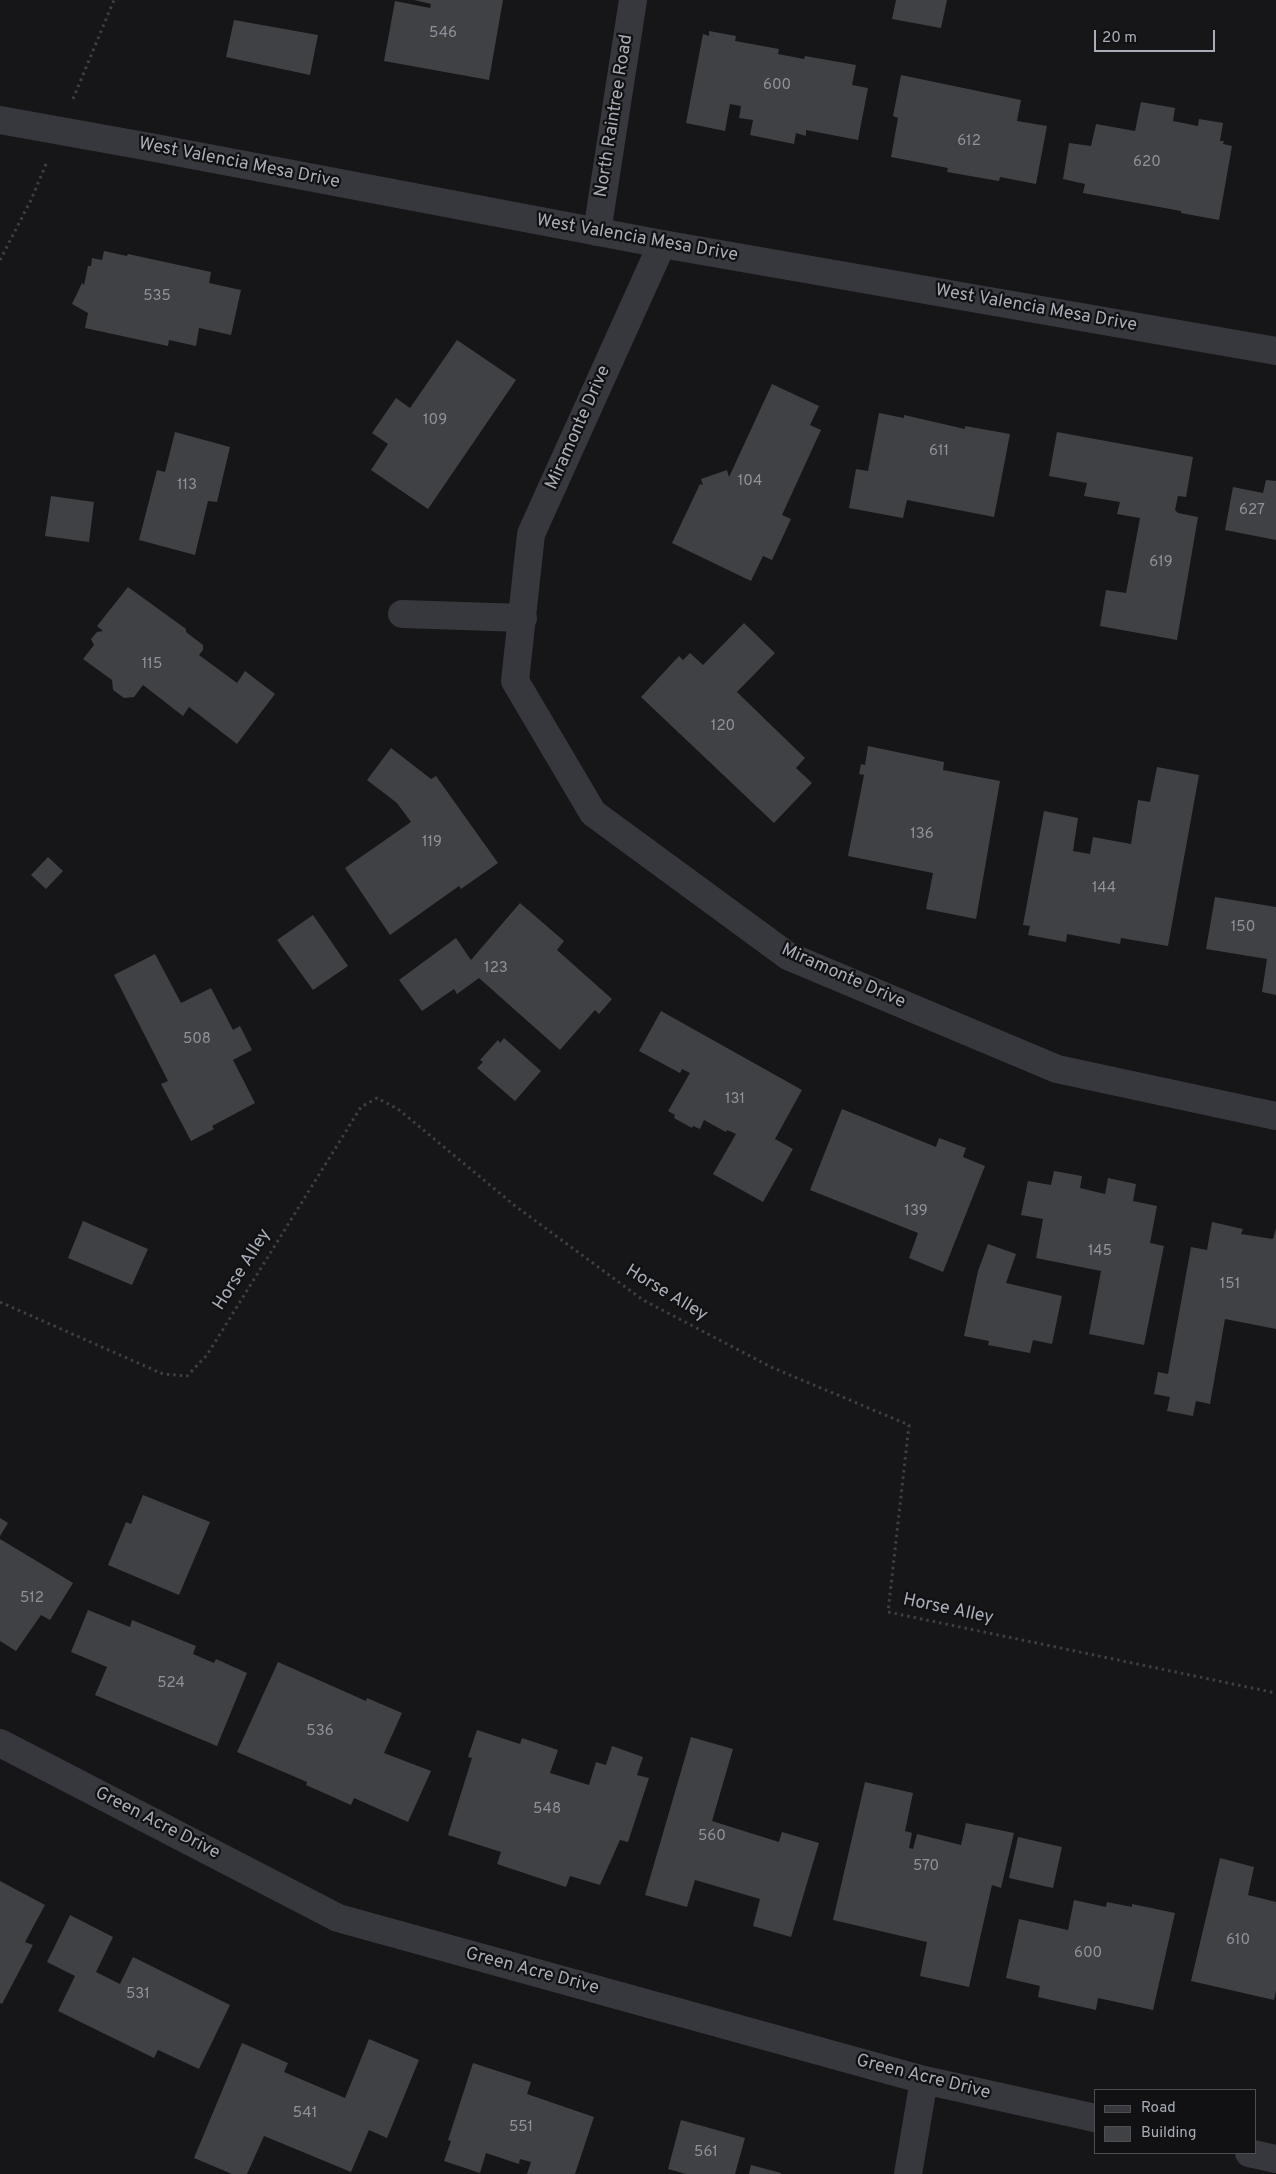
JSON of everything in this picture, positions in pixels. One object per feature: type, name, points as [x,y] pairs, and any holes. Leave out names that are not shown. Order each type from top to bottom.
[{"type":"street","name":"North Raintree Road","points":[[597,232],[633,0]]},
{"type":"street","name":"West Valencia Mesa Drive","points":[[0,120],[662,244],[1276,351]]},
{"type":"street","name":"Miramonte Drive","points":[[662,244],[531,534],[515,681],[593,813],[788,956],[1058,1069],[1276,1116]]},
{"type":"street","points":[[402,614],[523,618]]},
{"type":"street","name":"Green Acre Drive","points":[[0,1743],[338,1918],[924,2080],[1094,2118]]},
{"type":"street","points":[[908,2174],[924,2080]]},
{"type":"street","points":[[1253,2154],[1276,2159]]},
{"type":"path","name":"Horse Alley","points":[[0,1302],[162,1374],[186,1376],[207,1355],[361,1107],[377,1098],[398,1109],[514,1205],[642,1300],[771,1367],[909,1425],[888,1612],[1276,1693]]},
{"type":"building","points":[[414,0],[503,0],[489,80],[384,61],[395,1],[430,8],[431,4]]},
{"type":"building","points":[[896,0],[947,0],[941,28],[892,19]]},
{"type":"building","points":[[234,20],[318,35],[310,75],[226,57]]},
{"type":"building","points":[[709,31],[736,36],[735,41],[779,49],[778,54],[804,59],[805,56],[856,65],[852,85],[868,88],[858,140],[806,130],[806,136],[796,133],[794,144],[750,135],[753,120],[739,118],[741,106],[730,104],[725,131],[686,123],[703,34],[709,36]]},
{"type":"building","points":[[901,75],[1021,100],[1017,121],[1047,126],[1036,184],[1000,177],[999,181],[947,172],[948,168],[891,157],[898,118],[893,116]]},
{"type":"building","points":[[1141,102],[1175,108],[1173,121],[1198,126],[1199,119],[1223,123],[1220,141],[1224,141],[1223,144],[1232,146],[1219,220],[1083,193],[1085,184],[1063,179],[1069,143],[1091,146],[1096,124],[1135,131]]},
{"type":"building","points":[[104,251],[127,256],[128,254],[211,272],[209,283],[241,290],[231,335],[199,328],[196,346],[169,340],[168,346],[85,328],[88,313],[72,304],[82,283],[84,285],[88,266],[91,266],[92,258],[102,260]]},
{"type":"building","points":[[457,340],[516,380],[428,509],[371,470],[388,444],[372,433],[396,398],[410,408]]},
{"type":"building","points":[[772,384],[819,406],[810,425],[821,430],[782,515],[791,519],[772,560],[763,556],[751,581],[672,543],[700,484],[703,485],[701,479],[727,470],[729,477]]},
{"type":"building","points":[[879,413],[904,418],[904,415],[965,429],[965,426],[1010,434],[994,517],[907,500],[903,518],[849,508],[856,469],[868,471]]},
{"type":"building","points":[[175,432],[230,447],[217,502],[208,501],[195,555],[139,540],[157,470],[165,472]]},
{"type":"building","points":[[1057,432],[1193,457],[1186,497],[1178,496],[1175,510],[1178,513],[1198,517],[1177,640],[1100,626],[1106,590],[1126,593],[1140,518],[1117,514],[1120,502],[1084,496],[1087,483],[1049,476]]},
{"type":"building","points":[[1266,480],[1276,481],[1276,540],[1225,530],[1233,487],[1263,493]]},
{"type":"building","points":[[51,496],[94,502],[89,542],[45,536]]},
{"type":"building","points":[[128,587],[186,629],[186,632],[203,645],[203,650],[199,655],[237,683],[245,671],[275,694],[237,744],[189,707],[183,716],[143,685],[134,697],[124,698],[113,690],[112,680],[83,659],[94,645],[91,639],[97,632],[103,631],[97,626]]},
{"type":"building","points":[[744,623],[775,653],[737,692],[805,758],[796,768],[812,783],[774,823],[641,697],[679,656],[683,660],[690,653],[703,665]]},
{"type":"building","points":[[868,746],[944,762],[943,770],[1000,781],[976,919],[926,909],[933,873],[848,856],[864,775],[859,774],[861,764],[865,765]]},
{"type":"building","points":[[391,748],[431,779],[436,776],[498,863],[461,889],[459,886],[390,935],[345,868],[411,822],[397,803],[367,780]]},
{"type":"building","points":[[1157,767],[1199,775],[1168,946],[1121,938],[1120,944],[1067,934],[1066,942],[1028,935],[1030,926],[1023,925],[1044,811],[1078,818],[1073,851],[1090,854],[1093,837],[1131,844],[1138,800],[1150,802]]},
{"type":"building","points":[[48,857],[63,871],[46,889],[31,875]]},
{"type":"building","points":[[1215,897],[1276,907],[1276,995],[1262,992],[1267,959],[1206,949]]},
{"type":"building","points":[[520,903],[564,941],[557,950],[612,999],[599,1014],[595,1010],[560,1050],[479,978],[457,994],[454,989],[422,1011],[399,980],[456,938],[471,960]]},
{"type":"building","points":[[313,915],[348,966],[313,990],[277,940]]},
{"type":"building","points":[[155,954],[181,1003],[211,988],[233,1030],[240,1026],[252,1050],[233,1060],[255,1103],[212,1126],[214,1129],[191,1141],[161,1084],[168,1081],[114,975]]},
{"type":"building","points":[[661,1011],[802,1090],[775,1139],[793,1149],[763,1202],[713,1174],[736,1134],[727,1130],[726,1132],[704,1120],[700,1129],[693,1126],[692,1128],[674,1118],[675,1115],[668,1111],[690,1073],[682,1069],[680,1073],[639,1051]]},
{"type":"building","points":[[504,1038],[541,1071],[515,1101],[477,1068],[483,1062],[480,1060],[498,1040],[500,1043]]},
{"type":"building","points":[[842,1109],[936,1147],[939,1138],[966,1148],[963,1157],[985,1166],[943,1272],[909,1258],[918,1233],[810,1190]]},
{"type":"building","points":[[1054,1171],[1082,1176],[1080,1188],[1105,1194],[1108,1178],[1136,1184],[1133,1201],[1157,1206],[1150,1243],[1164,1246],[1144,1345],[1089,1334],[1101,1271],[1036,1258],[1043,1219],[1021,1215],[1028,1181],[1051,1185]]},
{"type":"building","points":[[83,1221],[148,1249],[132,1285],[68,1258]]},
{"type":"building","points":[[1212,1222],[1243,1229],[1241,1234],[1273,1239],[1276,1228],[1276,1329],[1225,1319],[1210,1404],[1196,1401],[1193,1416],[1167,1411],[1170,1397],[1154,1394],[1158,1372],[1168,1374],[1191,1247],[1207,1250]]},
{"type":"building","points":[[988,1244],[1016,1254],[1006,1283],[1062,1296],[1052,1344],[1033,1340],[1030,1353],[988,1345],[989,1341],[964,1336],[978,1271]]},
{"type":"building","points":[[143,1495],[210,1522],[179,1595],[108,1565],[126,1522],[131,1524]]},
{"type":"building","points":[[0,1518],[8,1523],[0,1536]]},
{"type":"building","points":[[0,1539],[73,1583],[50,1620],[41,1615],[16,1651],[0,1641]]},
{"type":"building","points":[[88,1610],[130,1627],[132,1620],[196,1646],[193,1654],[214,1663],[216,1659],[247,1673],[217,1746],[95,1695],[107,1667],[71,1652]]},
{"type":"building","points":[[278,1662],[366,1701],[367,1698],[402,1713],[384,1753],[431,1771],[408,1822],[354,1798],[351,1805],[306,1785],[307,1782],[237,1752]]},
{"type":"building","points":[[477,1730],[520,1744],[522,1738],[558,1750],[550,1773],[589,1785],[596,1762],[606,1765],[612,1746],[643,1757],[637,1775],[649,1778],[628,1842],[620,1840],[600,1885],[570,1876],[566,1887],[497,1864],[501,1852],[448,1835],[472,1758],[468,1757]]},
{"type":"building","points":[[691,1737],[733,1749],[712,1821],[779,1842],[782,1832],[819,1843],[791,1937],[753,1926],[760,1899],[695,1880],[687,1907],[645,1895]]},
{"type":"building","points":[[865,1782],[913,1793],[905,1831],[912,1833],[909,1848],[913,1849],[917,1834],[961,1845],[966,1823],[1014,1833],[1001,1888],[992,1885],[969,1987],[920,1976],[927,1942],[833,1920]]},
{"type":"building","points":[[1018,1837],[1062,1847],[1053,1888],[1009,1878]]},
{"type":"building","points":[[1220,1858],[1254,1867],[1248,1895],[1276,1902],[1276,1991],[1274,2000],[1191,1981]]},
{"type":"building","points":[[0,1881],[45,1905],[25,1942],[33,1945],[2,2004],[0,2003]]},
{"type":"building","points":[[1074,1900],[1106,1907],[1107,1902],[1132,1907],[1132,1904],[1175,1913],[1153,2010],[1098,1998],[1096,2010],[1038,1997],[1040,1986],[1006,1978],[1019,1919],[1068,1930]]},
{"type":"building","points":[[70,1915],[113,1937],[96,1972],[120,1984],[133,1957],[230,2005],[199,2069],[158,2050],[154,2058],[58,2011],[75,1976],[47,1962]]},
{"type":"building","points":[[369,2039],[419,2060],[387,2138],[369,2130],[351,2172],[264,2136],[247,2174],[232,2174],[194,2158],[242,2043],[288,2063],[284,2072],[345,2098]]},
{"type":"building","points":[[473,2063],[531,2082],[527,2094],[594,2117],[575,2174],[527,2174],[531,2162],[520,2159],[519,2164],[486,2153],[480,2173],[444,2161],[451,2141],[448,2140]]},
{"type":"building","points":[[681,2120],[745,2138],[735,2174],[686,2174],[668,2169]]},
{"type":"building","points":[[751,2165],[781,2173],[781,2174],[749,2174]]}]
